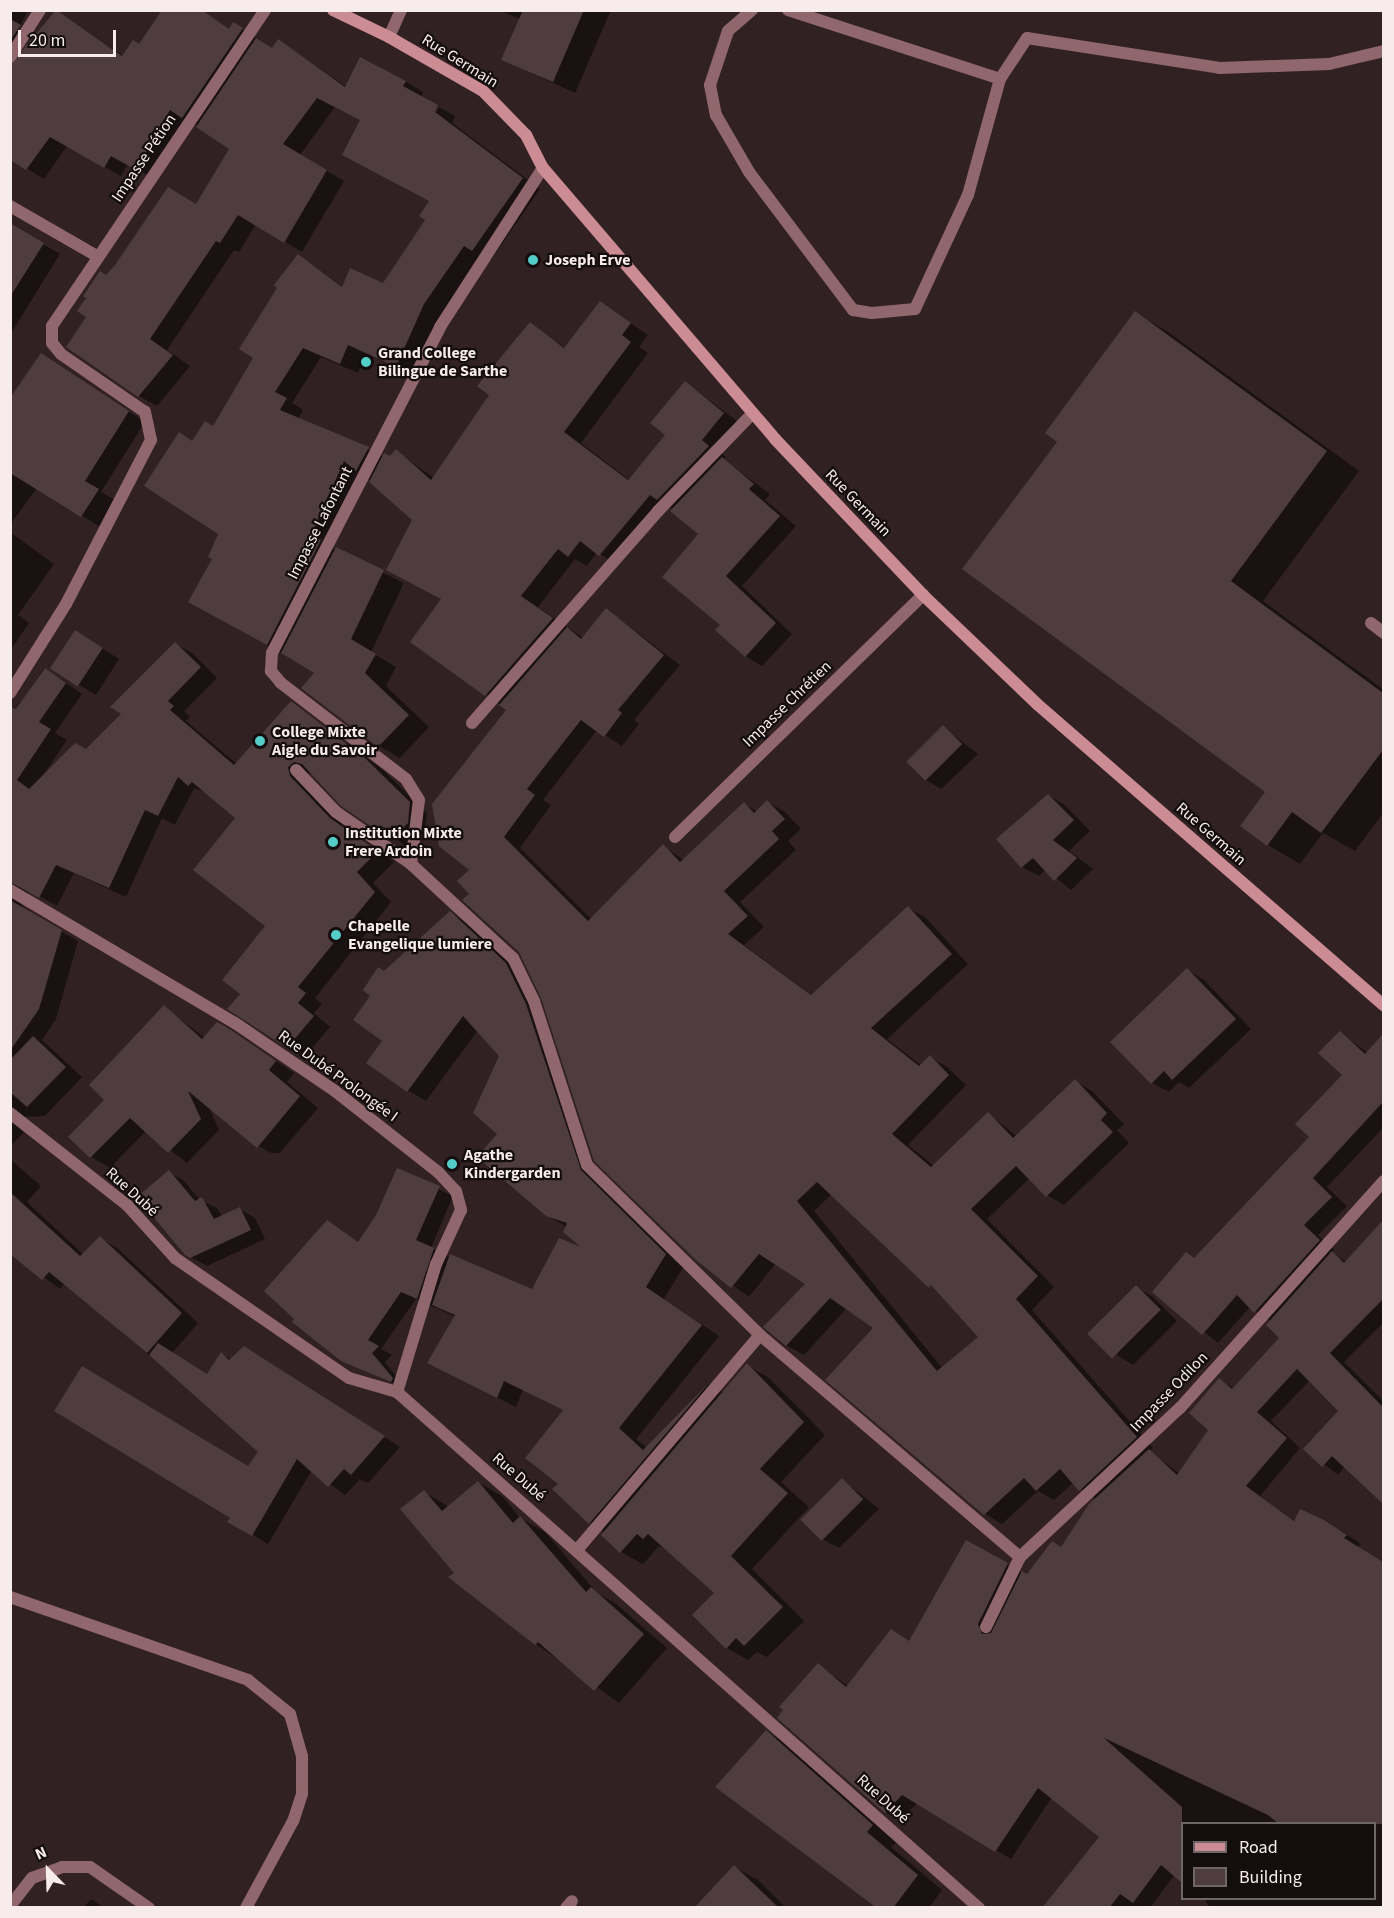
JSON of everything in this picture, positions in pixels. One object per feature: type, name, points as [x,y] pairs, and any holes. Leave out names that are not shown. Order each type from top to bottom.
[{"type":"street","points":[[10,57],[40,10]]},
{"type":"street","name":"Impasse Pétion","points":[[10,693],[66,604],[151,440],[145,412],[61,354],[52,343],[52,326],[97,256],[265,10]]},
{"type":"street","name":"Rue Germain","points":[[333,10],[389,37],[483,91],[526,135],[543,168],[753,413],[922,595],[1037,704],[1383,1005]]},
{"type":"street","points":[[389,37],[401,10]]},
{"type":"street","points":[[752,10],[728,31],[710,85],[716,115],[749,172],[853,310],[872,313],[915,309],[968,195],[1000,79],[1021,41],[1038,37],[1220,68],[1329,64],[1383,51]]},
{"type":"street","points":[[788,10],[1000,79]]},
{"type":"street","name":"Impasse Lafontant","points":[[411,864],[419,800],[406,779],[281,683],[272,671],[272,653],[440,327],[543,168]]},
{"type":"street","points":[[10,206],[97,256]]},
{"type":"street","points":[[472,723],[658,511],[753,413]]},
{"type":"street","name":"Impasse Chrétien","points":[[675,837],[922,595]]},
{"type":"street","points":[[1371,623],[1383,633]]},
{"type":"street","points":[[296,770],[336,812],[411,864],[513,958],[534,1001],[588,1166],[760,1335],[1020,1557]]},
{"type":"street","name":"Rue Dubé Prolongée I","points":[[10,890],[235,1023],[336,1091],[438,1172],[456,1191],[461,1210],[436,1264],[397,1392]]},
{"type":"street","name":"Rue Dubé","points":[[10,1113],[127,1205],[175,1257],[349,1378],[397,1392],[979,1908]]},
{"type":"street","name":"Impasse Odilon","points":[[986,1627],[1020,1557],[1180,1408],[1383,1181]]},
{"type":"street","points":[[577,1550],[760,1335]]},
{"type":"street","points":[[10,1597],[248,1680],[290,1714],[302,1756],[302,1794],[293,1821],[246,1908]]},
{"type":"street","points":[[10,1906],[32,1878],[62,1867],[90,1867],[149,1908]]},
{"type":"building","points":[[56,10],[122,56],[133,40],[139,44],[162,10],[202,10],[229,29],[233,22],[243,28],[182,118],[170,110],[136,170],[111,156],[104,168],[50,137],[26,170],[10,160],[10,65]]},
{"type":"building","points":[[523,10],[584,10],[553,82],[501,60]]},
{"type":"building","points":[[10,19],[21,25],[10,41]]},
{"type":"building","points":[[256,38],[272,48],[278,39],[345,87],[360,57],[406,81],[403,86],[438,105],[435,112],[523,178],[472,251],[464,246],[424,304],[396,367],[348,345],[340,364],[303,348],[275,392],[287,398],[280,410],[369,447],[356,471],[344,461],[311,536],[321,540],[267,645],[188,602],[212,559],[208,557],[218,534],[144,486],[179,432],[192,441],[205,421],[213,426],[253,358],[239,349],[277,288],[274,285],[298,254],[342,287],[350,268],[383,283],[425,220],[419,216],[429,201],[342,155],[360,120],[317,98],[283,144],[327,170],[284,243],[238,215],[220,243],[216,241],[150,339],[173,355],[138,397],[66,347],[86,317],[77,311],[86,298],[83,296],[100,271],[106,275],[115,265],[168,187],[196,204],[229,149],[196,127]]},
{"type":"building","points":[[10,223],[44,243],[10,297]]},
{"type":"building","points":[[600,301],[631,323],[622,335],[631,342],[564,432],[628,480],[665,435],[650,423],[685,381],[724,413],[702,440],[709,446],[657,500],[650,495],[599,556],[580,541],[568,557],[558,549],[521,596],[553,618],[485,696],[410,642],[441,599],[386,570],[412,520],[369,482],[384,453],[390,456],[396,449],[431,480],[489,395],[477,386],[530,322],[564,348]]},
{"type":"building","points":[[1135,311],[1327,451],[1231,581],[1383,693],[1383,750],[1321,833],[1292,812],[1267,846],[1240,826],[1265,792],[962,569],[1057,442],[1045,433]]},
{"type":"building","points":[[41,353],[129,411],[85,481],[99,489],[81,517],[10,473],[10,398]]},
{"type":"building","points":[[722,457],[754,484],[749,489],[780,516],[726,576],[776,623],[745,657],[715,630],[720,625],[662,577],[698,534],[670,511]]},
{"type":"building","points":[[336,547],[384,570],[351,639],[376,654],[365,673],[409,715],[378,747],[301,688],[314,673],[281,653]]},
{"type":"building","points":[[606,608],[664,655],[618,710],[622,713],[604,737],[581,720],[527,789],[535,795],[504,837],[588,921],[663,844],[680,862],[744,802],[754,813],[767,800],[785,819],[772,831],[779,839],[724,891],[748,916],[728,934],[811,995],[908,906],[952,954],[871,1028],[919,1066],[930,1055],[949,1075],[892,1134],[931,1167],[988,1112],[1013,1138],[1075,1079],[1107,1113],[1101,1120],[1113,1132],[1046,1197],[1016,1166],[971,1209],[1038,1276],[1016,1299],[1137,1437],[1079,1491],[1060,1469],[1036,1491],[1024,1478],[984,1515],[825,1380],[873,1328],[830,1298],[786,1346],[763,1327],[805,1284],[759,1254],[731,1288],[696,1260],[594,1161],[541,998],[519,952],[462,900],[469,894],[457,881],[469,870],[439,846],[432,804],[506,710],[499,705],[567,627],[581,639]],"holes":[[[817,1182],[929,1288],[931,1285],[978,1337],[937,1371],[797,1201]]]},
{"type":"building","points":[[75,630],[103,648],[78,687],[50,669]]},
{"type":"building","points":[[175,642],[201,667],[168,701],[174,706],[170,710],[234,765],[291,701],[366,759],[410,802],[408,823],[391,840],[341,806],[302,764],[294,762],[288,767],[290,776],[330,818],[378,851],[357,872],[375,892],[298,987],[306,993],[298,1003],[314,1016],[287,1048],[227,1009],[240,994],[222,980],[265,926],[193,870],[235,818],[192,782],[188,786],[178,777],[158,816],[145,810],[109,888],[56,865],[39,898],[10,882],[10,706],[16,709],[45,668],[66,683],[39,722],[51,729],[17,780],[29,789],[75,743],[86,749],[121,714],[110,707]]},
{"type":"building","points":[[943,725],[962,744],[925,781],[906,762]]},
{"type":"building","points":[[1048,794],[1074,820],[1053,840],[1077,858],[1054,881],[1033,858],[1021,868],[996,839]]},
{"type":"building","points":[[10,900],[62,930],[39,1009],[10,1051]]},
{"type":"building","points":[[450,911],[506,963],[526,1004],[581,1170],[666,1254],[646,1287],[702,1325],[619,1428],[643,1450],[709,1383],[589,1524],[552,1489],[558,1484],[525,1458],[563,1410],[504,1381],[497,1398],[427,1363],[455,1315],[432,1305],[450,1254],[532,1289],[559,1238],[581,1247],[563,1232],[567,1223],[546,1216],[477,1157],[497,1134],[473,1113],[499,1056],[463,1016],[407,1092],[366,1063],[382,1041],[353,1020],[370,996],[363,990],[378,967],[384,971]]},
{"type":"building","points":[[1187,968],[1236,1019],[1172,1080],[1164,1071],[1151,1084],[1110,1042]]},
{"type":"building","points":[[164,1005],[202,1039],[217,1022],[231,1030],[276,1061],[269,1070],[300,1096],[257,1148],[188,1091],[201,1119],[168,1153],[130,1118],[90,1158],[68,1137],[104,1100],[89,1085]]},
{"type":"building","points":[[1340,1031],[1365,1054],[1383,1034],[1383,1102],[1313,1178],[1332,1197],[1304,1225],[1320,1240],[1254,1313],[1237,1295],[1202,1335],[1152,1292],[1186,1252],[1194,1258],[1309,1137],[1295,1124],[1342,1075],[1318,1053]]},
{"type":"building","points":[[33,1036],[66,1067],[27,1107],[10,1092],[10,1060]]},
{"type":"building","points":[[397,1168],[440,1186],[416,1240],[434,1248],[417,1299],[401,1292],[368,1340],[379,1346],[372,1353],[393,1378],[391,1382],[341,1361],[292,1322],[294,1319],[264,1291],[327,1220],[358,1242],[376,1215]]},
{"type":"building","points":[[169,1170],[195,1201],[202,1197],[214,1219],[240,1207],[251,1230],[190,1258],[185,1255],[137,1197]]},
{"type":"building","points":[[10,1192],[80,1256],[100,1236],[182,1313],[147,1353],[49,1272],[42,1280],[10,1254]]},
{"type":"building","points":[[1383,1220],[1383,1299],[1330,1353],[1383,1407],[1383,1504],[1332,1456],[1322,1467],[1303,1449],[1338,1411],[1297,1369],[1257,1412],[1287,1438],[1246,1486],[1294,1521],[1300,1509],[1324,1520],[1347,1535],[1344,1538],[1383,1562],[1383,1824],[1376,1824],[1376,1822],[1277,1822],[1268,1815],[1104,1738],[1182,1807],[1181,1882],[1161,1865],[1133,1903],[1120,1894],[1109,1908],[1042,1908],[1099,1837],[1038,1788],[995,1852],[902,1795],[885,1813],[777,1718],[783,1710],[779,1707],[818,1663],[846,1687],[891,1629],[909,1641],[966,1540],[1008,1563],[978,1624],[982,1634],[991,1633],[1022,1571],[1027,1574],[1052,1541],[1061,1547],[1089,1504],[1149,1449],[1177,1475],[1208,1430],[1189,1413],[1219,1378],[1232,1389],[1279,1338],[1266,1325],[1332,1251],[1344,1263]]},
{"type":"building","points":[[1136,1285],[1161,1310],[1112,1359],[1087,1334]]},
{"type":"building","points":[[158,1343],[207,1374],[221,1352],[229,1360],[244,1346],[385,1436],[351,1475],[344,1469],[328,1487],[297,1459],[252,1536],[227,1522],[230,1518],[54,1411],[82,1366],[248,1466],[258,1452],[149,1355]]},
{"type":"building","points":[[747,1363],[804,1422],[760,1469],[788,1493],[731,1556],[783,1607],[744,1646],[736,1638],[726,1649],[692,1615],[714,1593],[648,1534],[643,1539],[637,1534],[620,1553],[601,1535]]},
{"type":"building","points":[[842,1478],[863,1499],[821,1541],[800,1520]]},
{"type":"building","points":[[478,1481],[513,1523],[520,1516],[586,1592],[591,1587],[644,1634],[594,1691],[538,1642],[535,1645],[448,1577],[454,1573],[400,1509],[424,1490],[442,1511]]},
{"type":"building","points":[[766,1730],[873,1825],[867,1832],[918,1875],[893,1908],[877,1908],[715,1787]]},
{"type":"building","points":[[734,1865],[779,1908],[694,1908]]},
{"type":"place","name":"Joseph Erve","points":[[533,260]]},
{"type":"place","name":"Grand College Bilingue de Sarthe","points":[[366,362]]},
{"type":"place","name":"College Mixte Aigle du Savoir","points":[[260,741]]},
{"type":"place","name":"Institution Mixte Frere Ardoin","points":[[333,842]]},
{"type":"place","name":"Chapelle Evangelique lumiere","points":[[336,935]]},
{"type":"place","name":"Agathe Kindergarden","points":[[452,1164]]}]
